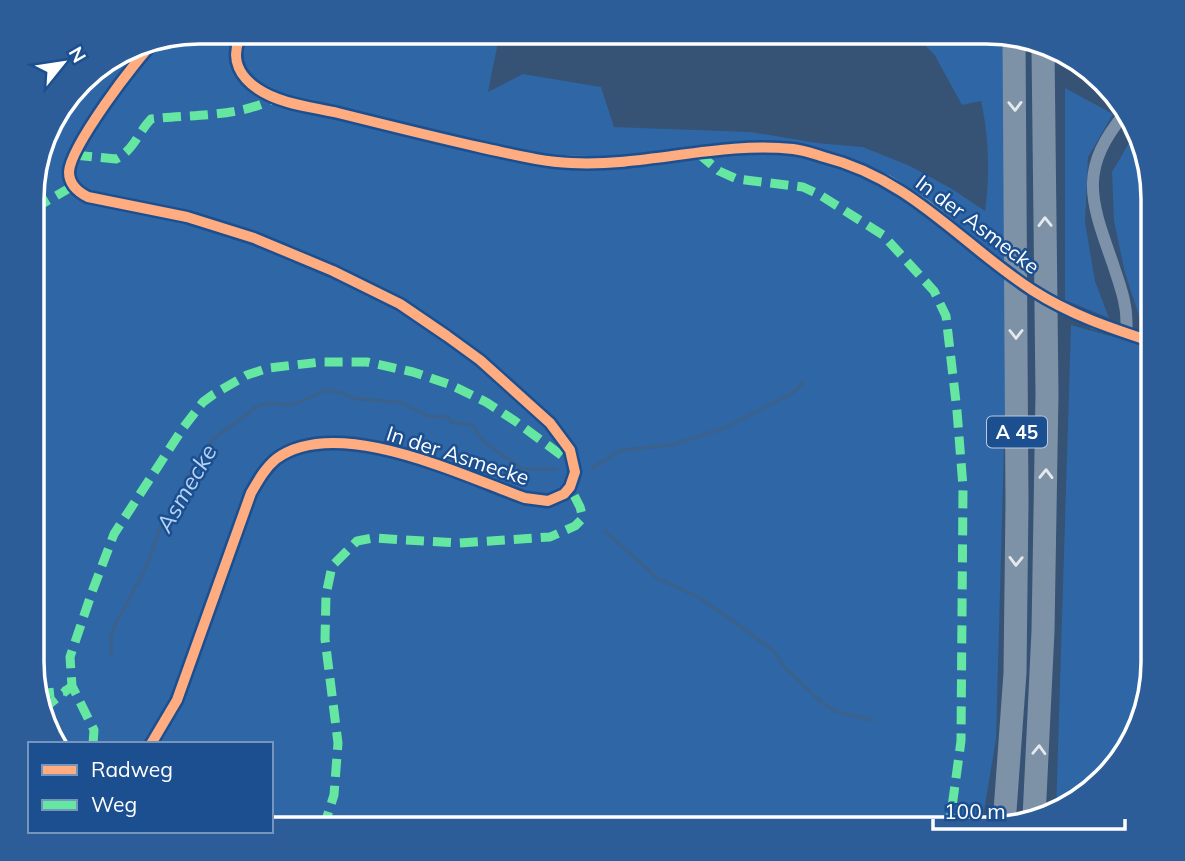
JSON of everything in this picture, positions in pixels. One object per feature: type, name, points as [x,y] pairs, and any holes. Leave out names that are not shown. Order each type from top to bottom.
[{"type":"highway","name":"A 45","points":[[1005,816],[1015,673],[1017,502],[1014,47]]},
{"type":"highway","name":"A 45","points":[[1034,809],[1043,631],[1047,393],[1043,55]]},
{"type":"street","name":"In der Asmecke","points":[[238,44],[236,55],[239,70],[251,84],[275,98],[427,136],[539,160],[611,163],[744,148],[794,149],[838,160],[888,181],[928,207],[1033,290],[1094,323],[1141,338]]},
{"type":"street","name":"In der Asmecke","points":[[143,54],[78,147],[69,172],[79,192],[97,199],[187,217],[254,238],[333,271],[400,304],[480,360],[550,424],[570,450],[575,472],[570,487],[564,494],[548,501],[537,501],[384,449],[352,444],[322,444],[298,449],[277,458],[260,477],[251,494],[177,700],[152,742]]},
{"type":"street","points":[[1119,120],[1102,145],[1093,171],[1092,185],[1098,220],[1125,304],[1127,333]]},
{"type":"shaded area","points":[[496,44],[488,92],[523,74],[601,87],[614,127],[751,132],[817,143],[863,147],[910,166],[985,211],[988,156],[981,101],[962,105],[934,54],[924,44],[1004,45],[1008,300],[996,739],[983,817],[273,817],[273,742],[64,740],[49,703],[44,673],[45,178],[52,149],[64,121],[81,98],[98,98],[98,80],[104,76],[139,56],[178,45]]},
{"type":"shaded area","points":[[1065,88],[1113,114],[1088,157],[1085,222],[1095,281],[1109,318],[1065,300]]},
{"type":"shaded area","points":[[1130,142],[1136,158],[1141,188],[1141,322],[1125,273],[1114,221],[1112,172]]},
{"type":"shaded area","points":[[1071,325],[1141,345],[1141,673],[1133,712],[1115,748],[1089,779],[1056,800]]},
{"type":"waterway","name":"Asmecke","points":[[593,468],[619,451],[675,444],[724,428],[791,394],[803,383]]},
{"type":"waterway","name":"Asmecke","points":[[111,653],[111,636],[116,623],[146,568],[161,525],[177,508],[187,478],[213,439],[258,406],[269,403],[297,403],[327,390],[353,398],[402,403],[430,417],[447,417],[452,422],[472,425],[484,442],[522,469],[556,469]]},
{"type":"waterway","points":[[605,531],[657,578],[700,598],[772,649],[784,667],[834,711],[871,720]]},
{"type":"waterway","name":"Asmecke","points":[[58,728],[62,725]]},
{"type":"marked path","points":[[74,155],[116,159],[132,146],[151,119],[230,112],[275,98]]},
{"type":"marked path","points":[[698,153],[719,171],[737,179],[803,187],[883,235],[934,291],[946,316],[963,487],[961,741],[951,817]]},
{"type":"marked path","points":[[44,203],[73,186]]},
{"type":"marked path","points":[[93,742],[94,730],[72,686],[70,657],[92,592],[114,534],[183,428],[203,402],[214,394],[247,375],[268,368],[321,362],[367,362],[413,372],[451,385],[486,402],[572,463]]},
{"type":"marked path","points":[[327,817],[334,795],[338,743],[325,639],[326,595],[332,566],[357,541],[373,538],[459,543],[550,537],[575,526],[583,518],[570,487]]},
{"type":"marked path","points":[[49,704],[72,686]]},
{"type":"marked path","points":[[47,693],[65,691]]},
{"type":"cycle path","points":[[238,44],[237,61],[246,79],[276,98],[516,155],[560,162],[599,163],[765,147],[801,150],[855,167],[909,196],[1006,272],[1047,299],[1091,320],[1141,338]]},
{"type":"cycle path","points":[[144,54],[92,124],[72,160],[69,172],[71,180],[81,193],[88,197],[187,217],[254,238],[333,271],[400,304],[480,360],[550,423],[570,450],[575,472],[570,487],[564,494],[548,501],[525,498],[435,464],[365,446],[332,443],[302,447],[276,459],[251,493],[177,700],[152,742]]}]
